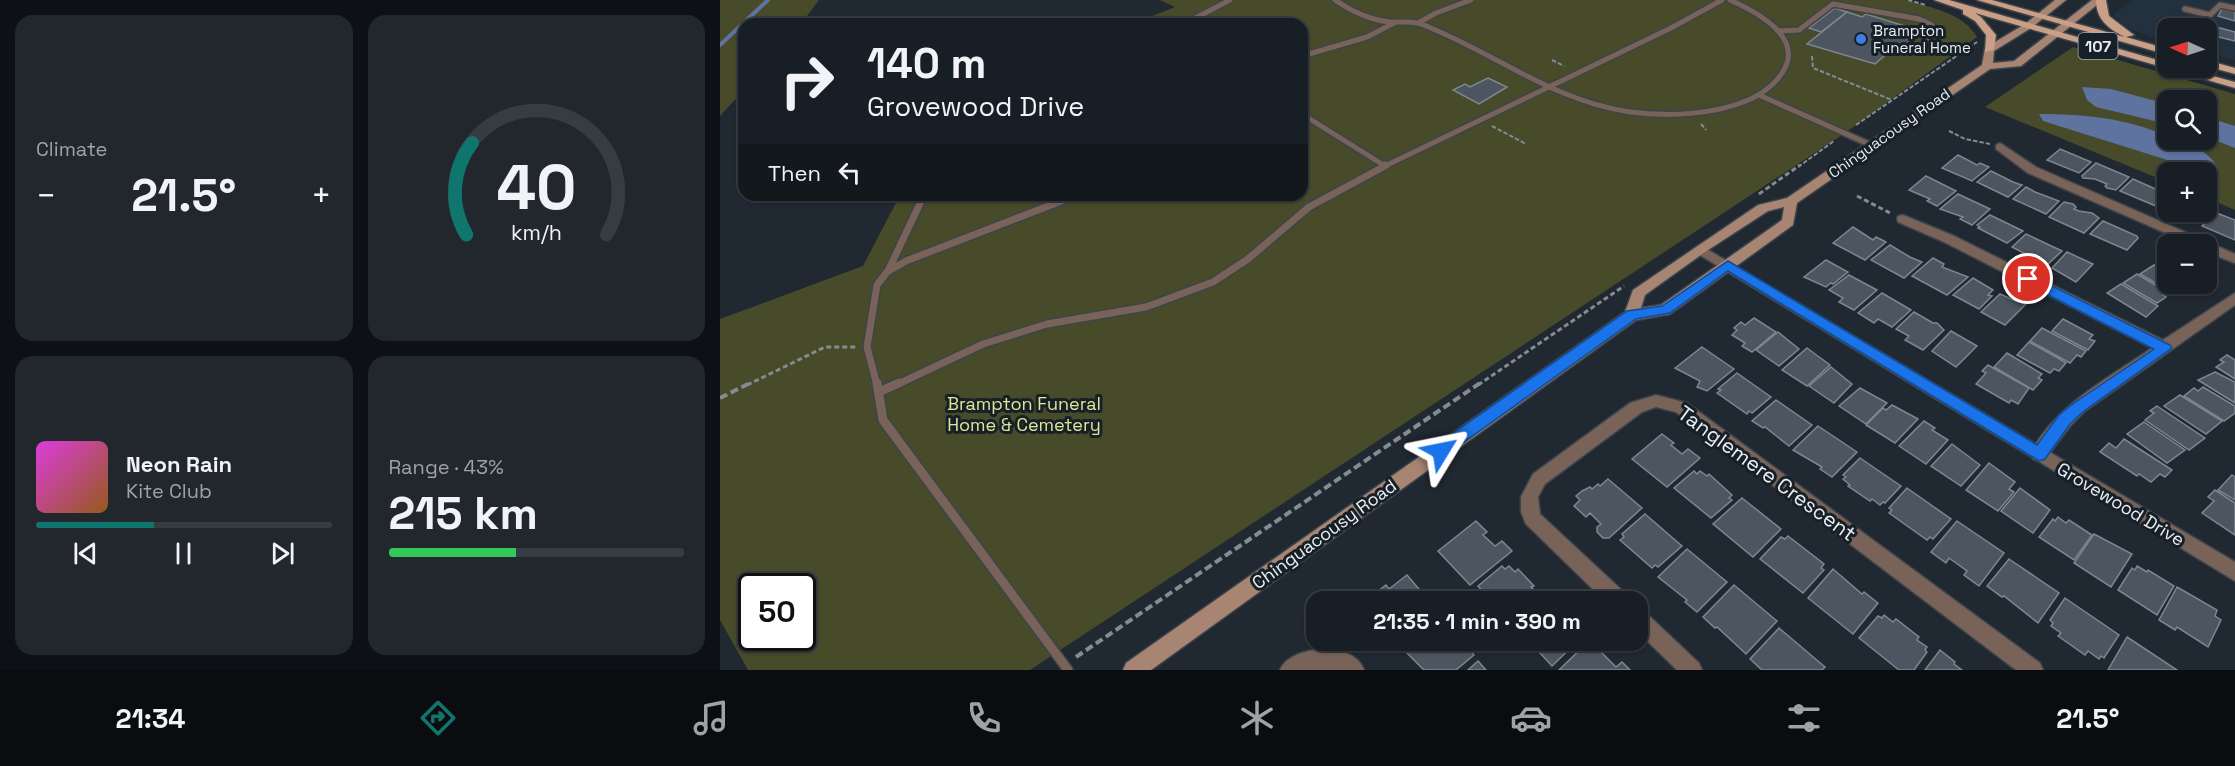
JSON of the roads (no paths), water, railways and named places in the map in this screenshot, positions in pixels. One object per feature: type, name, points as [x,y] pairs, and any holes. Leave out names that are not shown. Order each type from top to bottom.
[{"type":"main road","name":"107","points":[[1939,0],[2157,63]]},
{"type":"main road","points":[[1939,0],[1965,12],[1985,26],[1991,34],[1987,66],[2017,64],[2065,24],[2099,0],[2100,10],[2112,26],[2156,49]]},
{"type":"main road","name":"107","points":[[1982,0],[2156,49]]},
{"type":"main road","points":[[1989,50],[2028,26],[2061,0]]},
{"type":"main road","name":"Chinguacousy Road","points":[[1632,315],[1638,293],[1700,249],[1763,208],[1791,201],[1987,66]]},
{"type":"main road","points":[[2217,66],[2235,71]]},
{"type":"main road","points":[[2209,78],[2235,85]]},
{"type":"main road","name":"Chinguacousy Road","points":[[1133,670],[1632,315],[1665,310],[1788,222],[1791,201]]},
{"type":"street","points":[[2000,147],[2032,170],[2179,234]]},
{"type":"street","points":[[1903,219],[1949,239],[2165,348]]},
{"type":"street","name":"Grovewood Drive","points":[[1700,249],[2235,572]]},
{"type":"street","points":[[2217,252],[2235,259]]},
{"type":"street","points":[[2039,454],[2065,420],[2079,407],[2235,298]]},
{"type":"street","name":"Tanglemere Crescent","points":[[1608,591],[1532,518],[1529,495],[1539,479],[1636,407],[1656,401],[1665,402],[1681,407],[2033,670]]},
{"type":"street","points":[[1648,628],[1692,670]]},
{"type":"street","points":[[1290,670],[1311,660],[1327,657],[1345,663],[1354,670]]},
{"type":"lane","points":[[1196,18],[1230,0]]},
{"type":"lane","points":[[1335,0],[1370,18],[1418,23],[1564,97],[1605,108],[1666,114],[1712,109],[1759,95],[1786,71],[1790,61],[1789,50],[1779,31],[1766,18],[1730,0]]},
{"type":"lane","points":[[1418,23],[1436,13],[1471,0]]},
{"type":"lane","points":[[879,392],[942,365],[983,344],[1047,324],[1146,307],[1213,282],[1248,259],[1309,207],[1384,166],[1671,28],[1722,0]]},
{"type":"lane","points":[[1779,31],[1799,30],[1833,4],[1844,9],[1900,15],[1930,23],[1937,30],[1926,42]]},
{"type":"lane","points":[[2185,9],[2210,15],[2220,5],[2235,9]]},
{"type":"lane","points":[[1308,54],[1392,28],[1396,22]]},
{"type":"lane","points":[[1759,95],[1871,145]]},
{"type":"lane","points":[[1308,118],[1384,166]]},
{"type":"lane","points":[[921,201],[887,272],[878,285],[867,347],[879,392],[883,420],[1066,668]]},
{"type":"lane","points":[[887,272],[906,261],[1061,201]]},
{"type":"water","points":[[2082,87],[2111,89],[2157,101],[2157,122],[2096,107],[2087,100]]},
{"type":"water","points":[[2039,114],[2088,116],[2120,121],[2157,132],[2157,150],[2200,150],[2214,162],[2174,162],[2043,121]]},
{"type":"water","points":[[2217,120],[2235,126],[2235,148],[2217,141]]},
{"type":"waterway","points":[[749,18],[768,0]]},
{"type":"waterway","points":[[720,45],[738,28]]},
{"type":"place","name":"Brampton Funeral Home","points":[[1861,39]]},
{"type":"park label","name":"Brampton Funeral Home & Cemetery","points":[[1024,413]]}]
